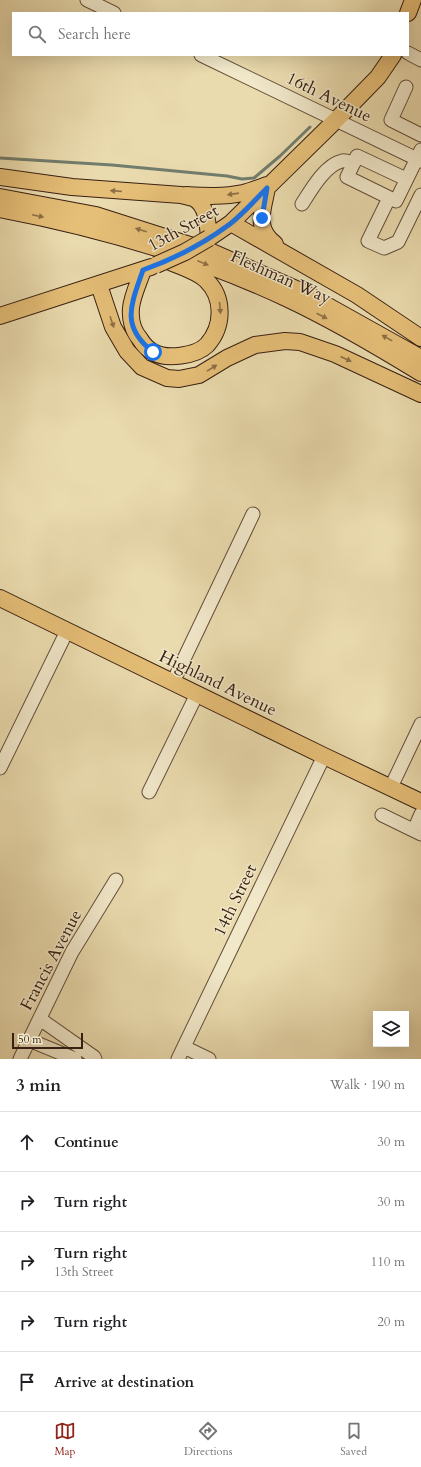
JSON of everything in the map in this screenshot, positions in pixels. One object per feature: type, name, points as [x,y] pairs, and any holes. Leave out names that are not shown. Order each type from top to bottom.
[{"type":"main road","points":[[408,12],[413,0]]},
{"type":"main road","name":"13th Street","points":[[0,316],[149,268],[185,252],[209,238],[231,223],[336,120],[378,77],[392,56]]},
{"type":"main road","points":[[0,177],[72,187],[180,195],[234,195],[269,186]]},
{"type":"main road","points":[[269,186],[262,212],[262,230],[271,240],[306,266]]},
{"type":"main road","points":[[180,195],[195,199],[204,209],[208,225],[209,238]]},
{"type":"main road","name":"Fleshman Way","points":[[0,197],[96,215],[212,252],[303,292],[421,358]]},
{"type":"main road","name":"Fleshman Way","points":[[0,209],[71,223],[140,242],[197,261],[286,298],[350,330],[421,373]]},
{"type":"main road","points":[[71,223],[143,250],[186,268],[205,279],[215,290],[220,303],[220,316],[213,336],[206,346],[187,355],[174,356],[153,352],[144,345],[135,334],[131,317],[131,307],[149,268]]},
{"type":"main road","points":[[231,223],[357,295],[421,338]]},
{"type":"main road","points":[[99,285],[113,327],[127,352],[142,368],[167,378],[179,379],[199,375],[227,358],[255,344],[285,341],[300,342],[335,354],[421,394]]},
{"type":"main road","name":"Highland Avenue","points":[[0,598],[421,802]]},
{"type":"street","points":[[87,0],[112,12]]},
{"type":"street","points":[[409,54],[421,60]]},
{"type":"street","name":"16th Avenue","points":[[203,56],[336,120],[419,156]]},
{"type":"street","points":[[406,88],[391,120],[421,135]]},
{"type":"street","points":[[406,179],[357,156],[347,177],[396,201],[419,156]]},
{"type":"street","points":[[302,204],[331,166],[343,161],[354,163]]},
{"type":"street","points":[[389,198],[368,241],[384,248],[398,242],[421,195]]},
{"type":"street","points":[[173,682],[253,514]]},
{"type":"street","points":[[0,768],[67,630]]},
{"type":"street","points":[[149,792],[197,694]]},
{"type":"street","points":[[391,787],[421,724]]},
{"type":"street","name":"14th Street","points":[[178,1059],[324,756]]},
{"type":"street","points":[[382,815],[417,832],[421,814]]},
{"type":"street","name":"Francis Avenue","points":[[20,1059],[72,952],[116,880]]},
{"type":"street","points":[[40,1018],[95,1059]]},
{"type":"street","points":[[29,1040],[75,1059]]},
{"type":"street","points":[[184,1047],[209,1059]]},
{"type":"waterway","points":[[0,158],[112,165],[227,176],[242,179],[254,178],[280,156],[310,127]]},
{"type":"route","points":[[153,352],[144,345],[135,334],[131,317],[131,307],[143,270],[185,252],[209,238],[231,223],[267,188],[262,218]]}]
